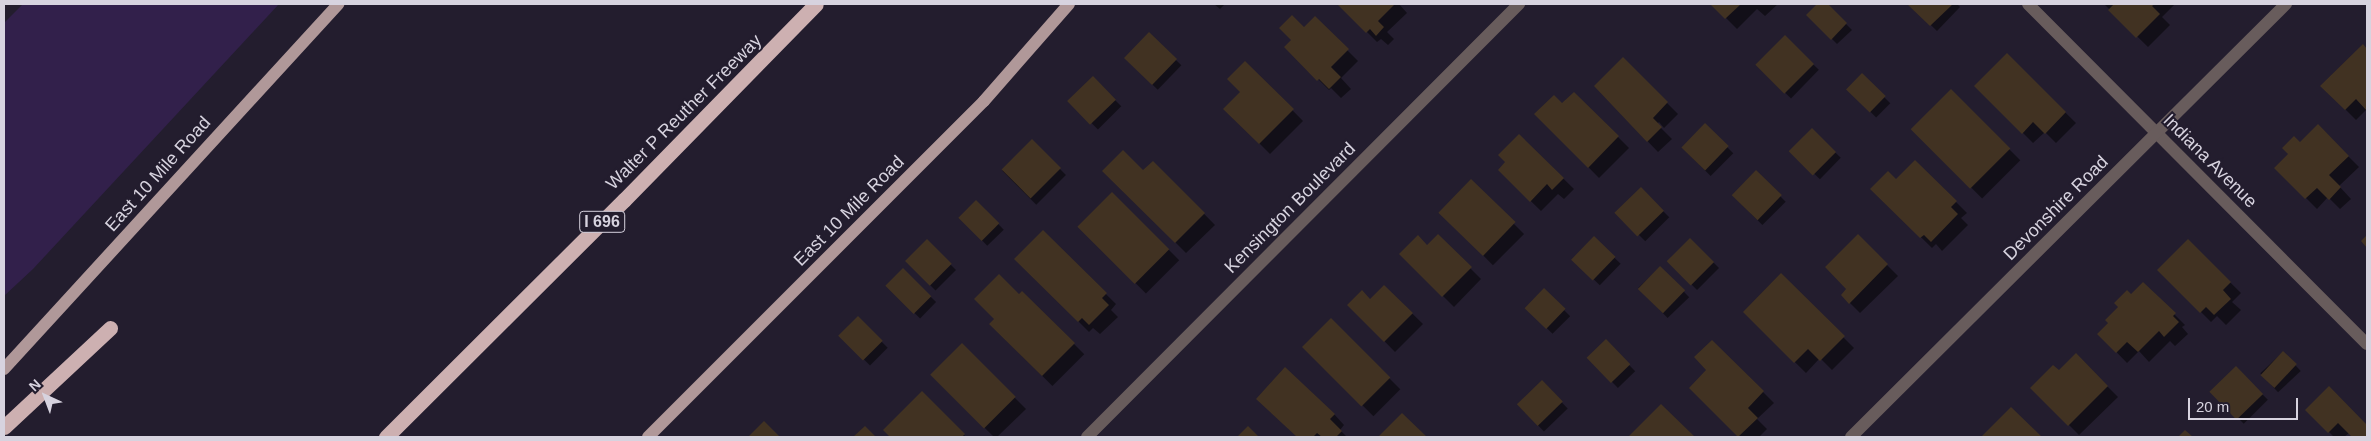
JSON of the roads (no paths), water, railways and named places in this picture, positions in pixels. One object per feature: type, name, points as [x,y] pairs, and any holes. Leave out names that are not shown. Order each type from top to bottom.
[{"type":"highway","name":"Walter P Reuther Freeway","points":[[386,437],[624,200],[816,4]]},
{"type":"highway","points":[[4,427],[110,328]]},
{"type":"main road","name":"East 10 Mile Road","points":[[4,369],[339,4]]},
{"type":"main road","name":"East 10 Mile Road","points":[[648,437],[984,101],[1069,4]]},
{"type":"street","name":"Kensington Boulevard","points":[[1087,437],[1519,4]]},
{"type":"street","name":"Indiana Avenue","points":[[2028,4],[2367,344]]},
{"type":"street","name":"Devonshire Road","points":[[1852,437],[2286,4]]}]
